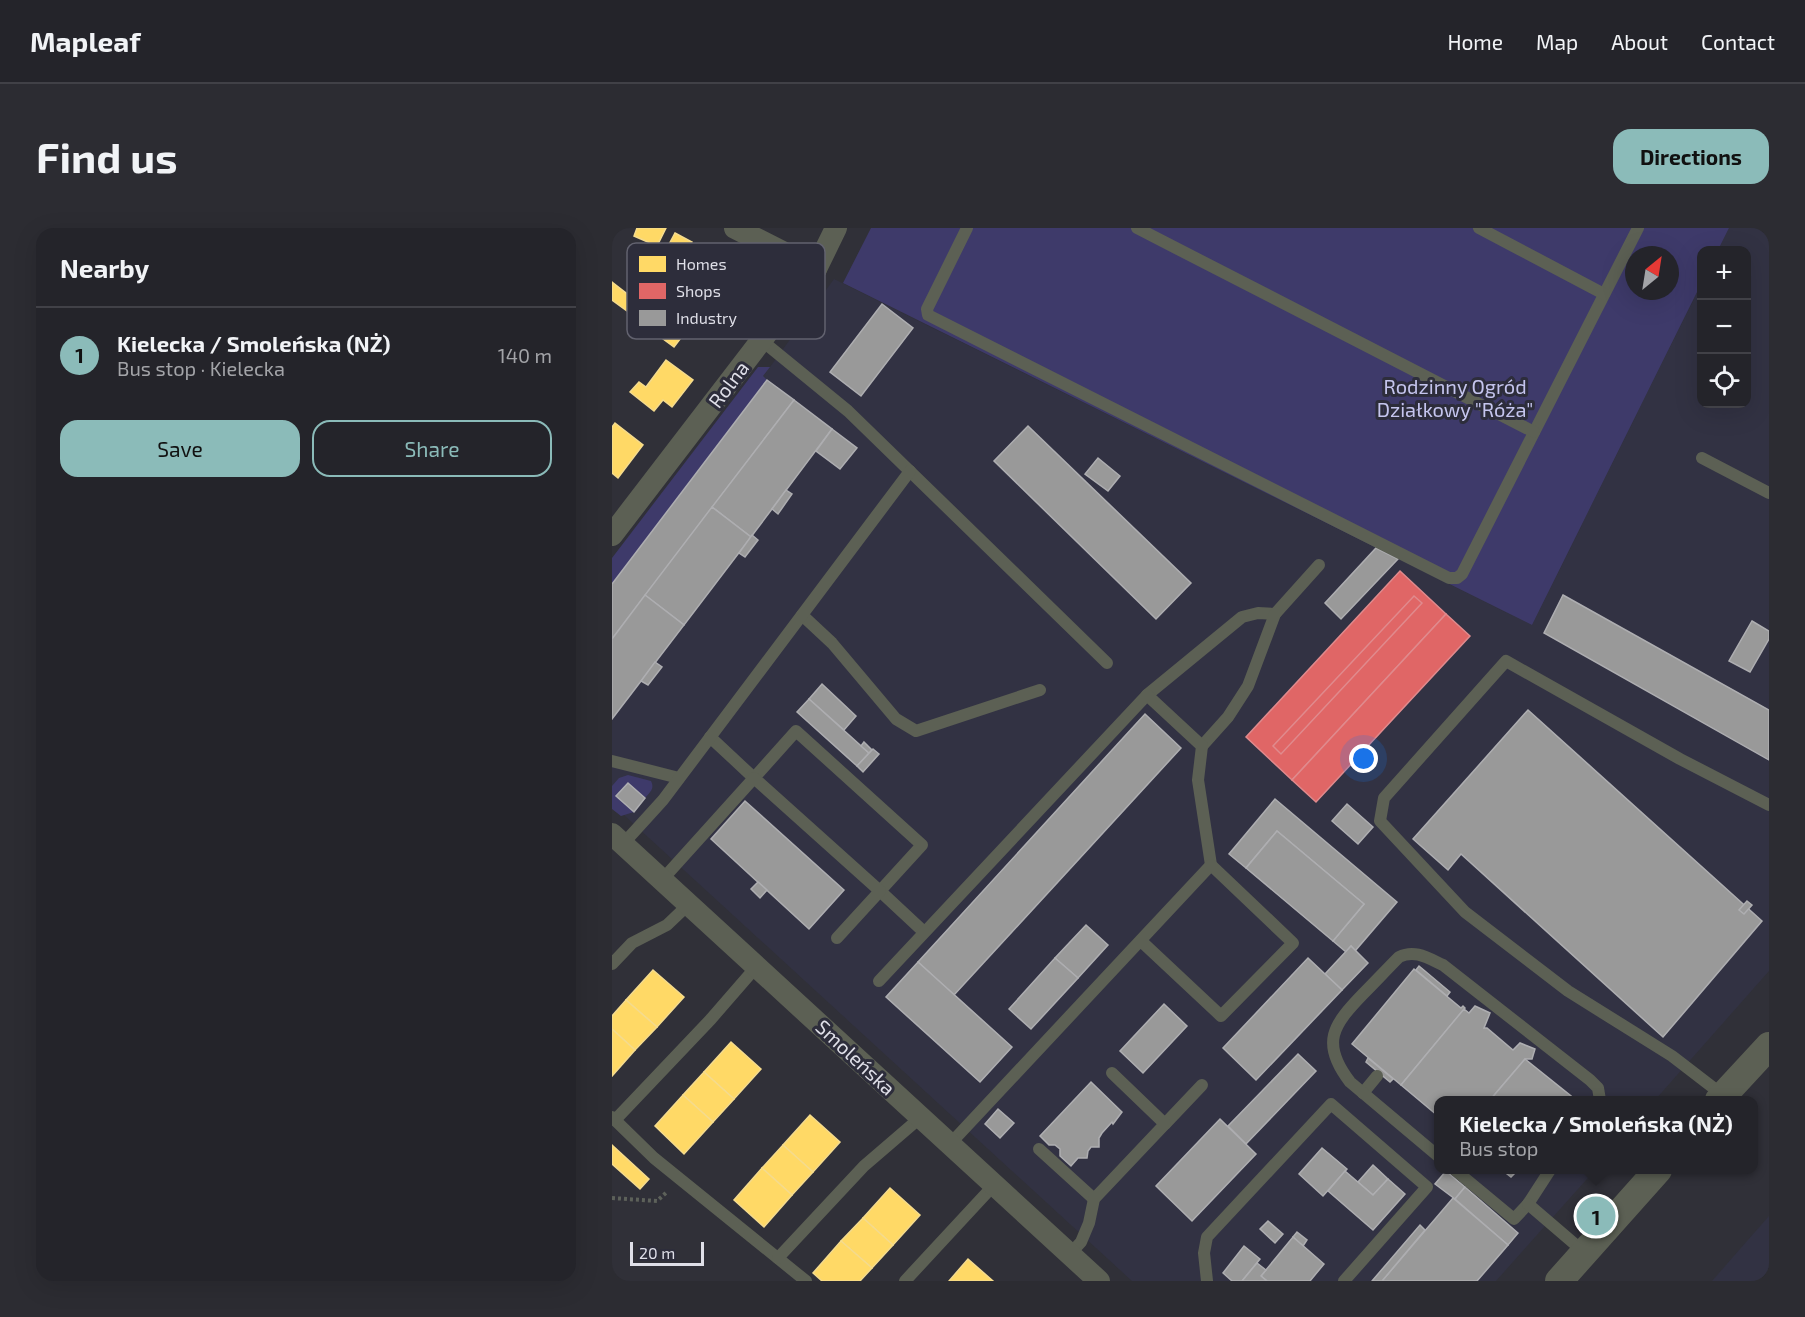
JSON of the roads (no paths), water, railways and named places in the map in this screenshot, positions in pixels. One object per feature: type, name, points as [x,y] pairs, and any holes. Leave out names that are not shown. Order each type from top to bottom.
[{"type":"street","points":[[735,228],[765,243]]},
{"type":"street","name":"Rolna","points":[[825,251],[836,228]]},
{"type":"street","name":"Rolna","points":[[612,535],[761,340]]},
{"type":"street","name":"Smoleńska","points":[[617,839],[1099,1281]]},
{"type":"street","points":[[1723,1096],[1766,1055]]},
{"type":"street","points":[[1559,1281],[1654,1174]]},
{"type":"lane","points":[[967,228],[927,309],[928,315],[1449,578],[1457,578],[1462,574],[1638,228]]},
{"type":"lane","points":[[1137,228],[1534,432]]},
{"type":"lane","points":[[1479,228],[1604,294]]},
{"type":"lane","points":[[761,340],[848,411],[1107,663]]},
{"type":"lane","points":[[1702,458],[1769,493]]},
{"type":"lane","points":[[617,839],[663,800],[910,471]]},
{"type":"lane","points":[[1141,941],[1221,1016],[1293,943],[1211,865],[1198,780],[1202,746],[1228,717],[1248,686],[1275,614],[1319,566]]},
{"type":"lane","points":[[879,981],[1148,695],[1242,617],[1258,613],[1275,614]]},
{"type":"lane","points":[[802,615],[831,643],[896,719],[916,731],[1040,690]]},
{"type":"lane","points":[[1719,1096],[1672,1056],[1569,991],[1465,912],[1380,821],[1384,798],[1506,661],[1680,759],[1769,805]]},
{"type":"lane","points":[[1148,695],[1202,746]]},
{"type":"lane","points":[[662,880],[796,731],[922,845],[837,938]]},
{"type":"lane","points":[[710,737],[924,932]]},
{"type":"lane","points":[[612,761],[679,778]]},
{"type":"lane","points":[[950,1144],[1211,865]]},
{"type":"lane","points":[[612,964],[632,943],[668,924],[689,904]]},
{"type":"lane","points":[[1434,1153],[1350,1082],[1336,1060],[1333,1048],[1337,1025],[1342,1016],[1399,957],[1407,953],[1414,953],[1443,965],[1590,1080],[1598,1088],[1599,1096]]},
{"type":"lane","points":[[758,966],[711,1020],[613,1118],[654,1158],[806,1281]]},
{"type":"lane","points":[[1112,1073],[1165,1124]]},
{"type":"lane","points":[[1363,1093],[1377,1076]]},
{"type":"lane","points":[[1070,1254],[1081,1242],[1089,1223],[1094,1199],[1202,1084]]},
{"type":"lane","points":[[1207,1281],[1204,1253],[1207,1237],[1331,1104],[1427,1187],[1344,1281]]},
{"type":"lane","points":[[778,1258],[864,1166],[921,1117]]},
{"type":"lane","points":[[1039,1149],[1094,1199]]},
{"type":"lane","points":[[1460,1174],[1514,1219],[1528,1204],[1547,1174]]},
{"type":"lane","points":[[905,1281],[994,1185]]},
{"type":"lane","points":[[1528,1204],[1584,1252]]},
{"type":"place","name":"Kielecka / Smoleńska (NŻ)","points":[[1596,1216]]},
{"type":"park label","name":"Rodzinny Ogród Działkowy \"Róża\"","points":[[1455,398]]}]
